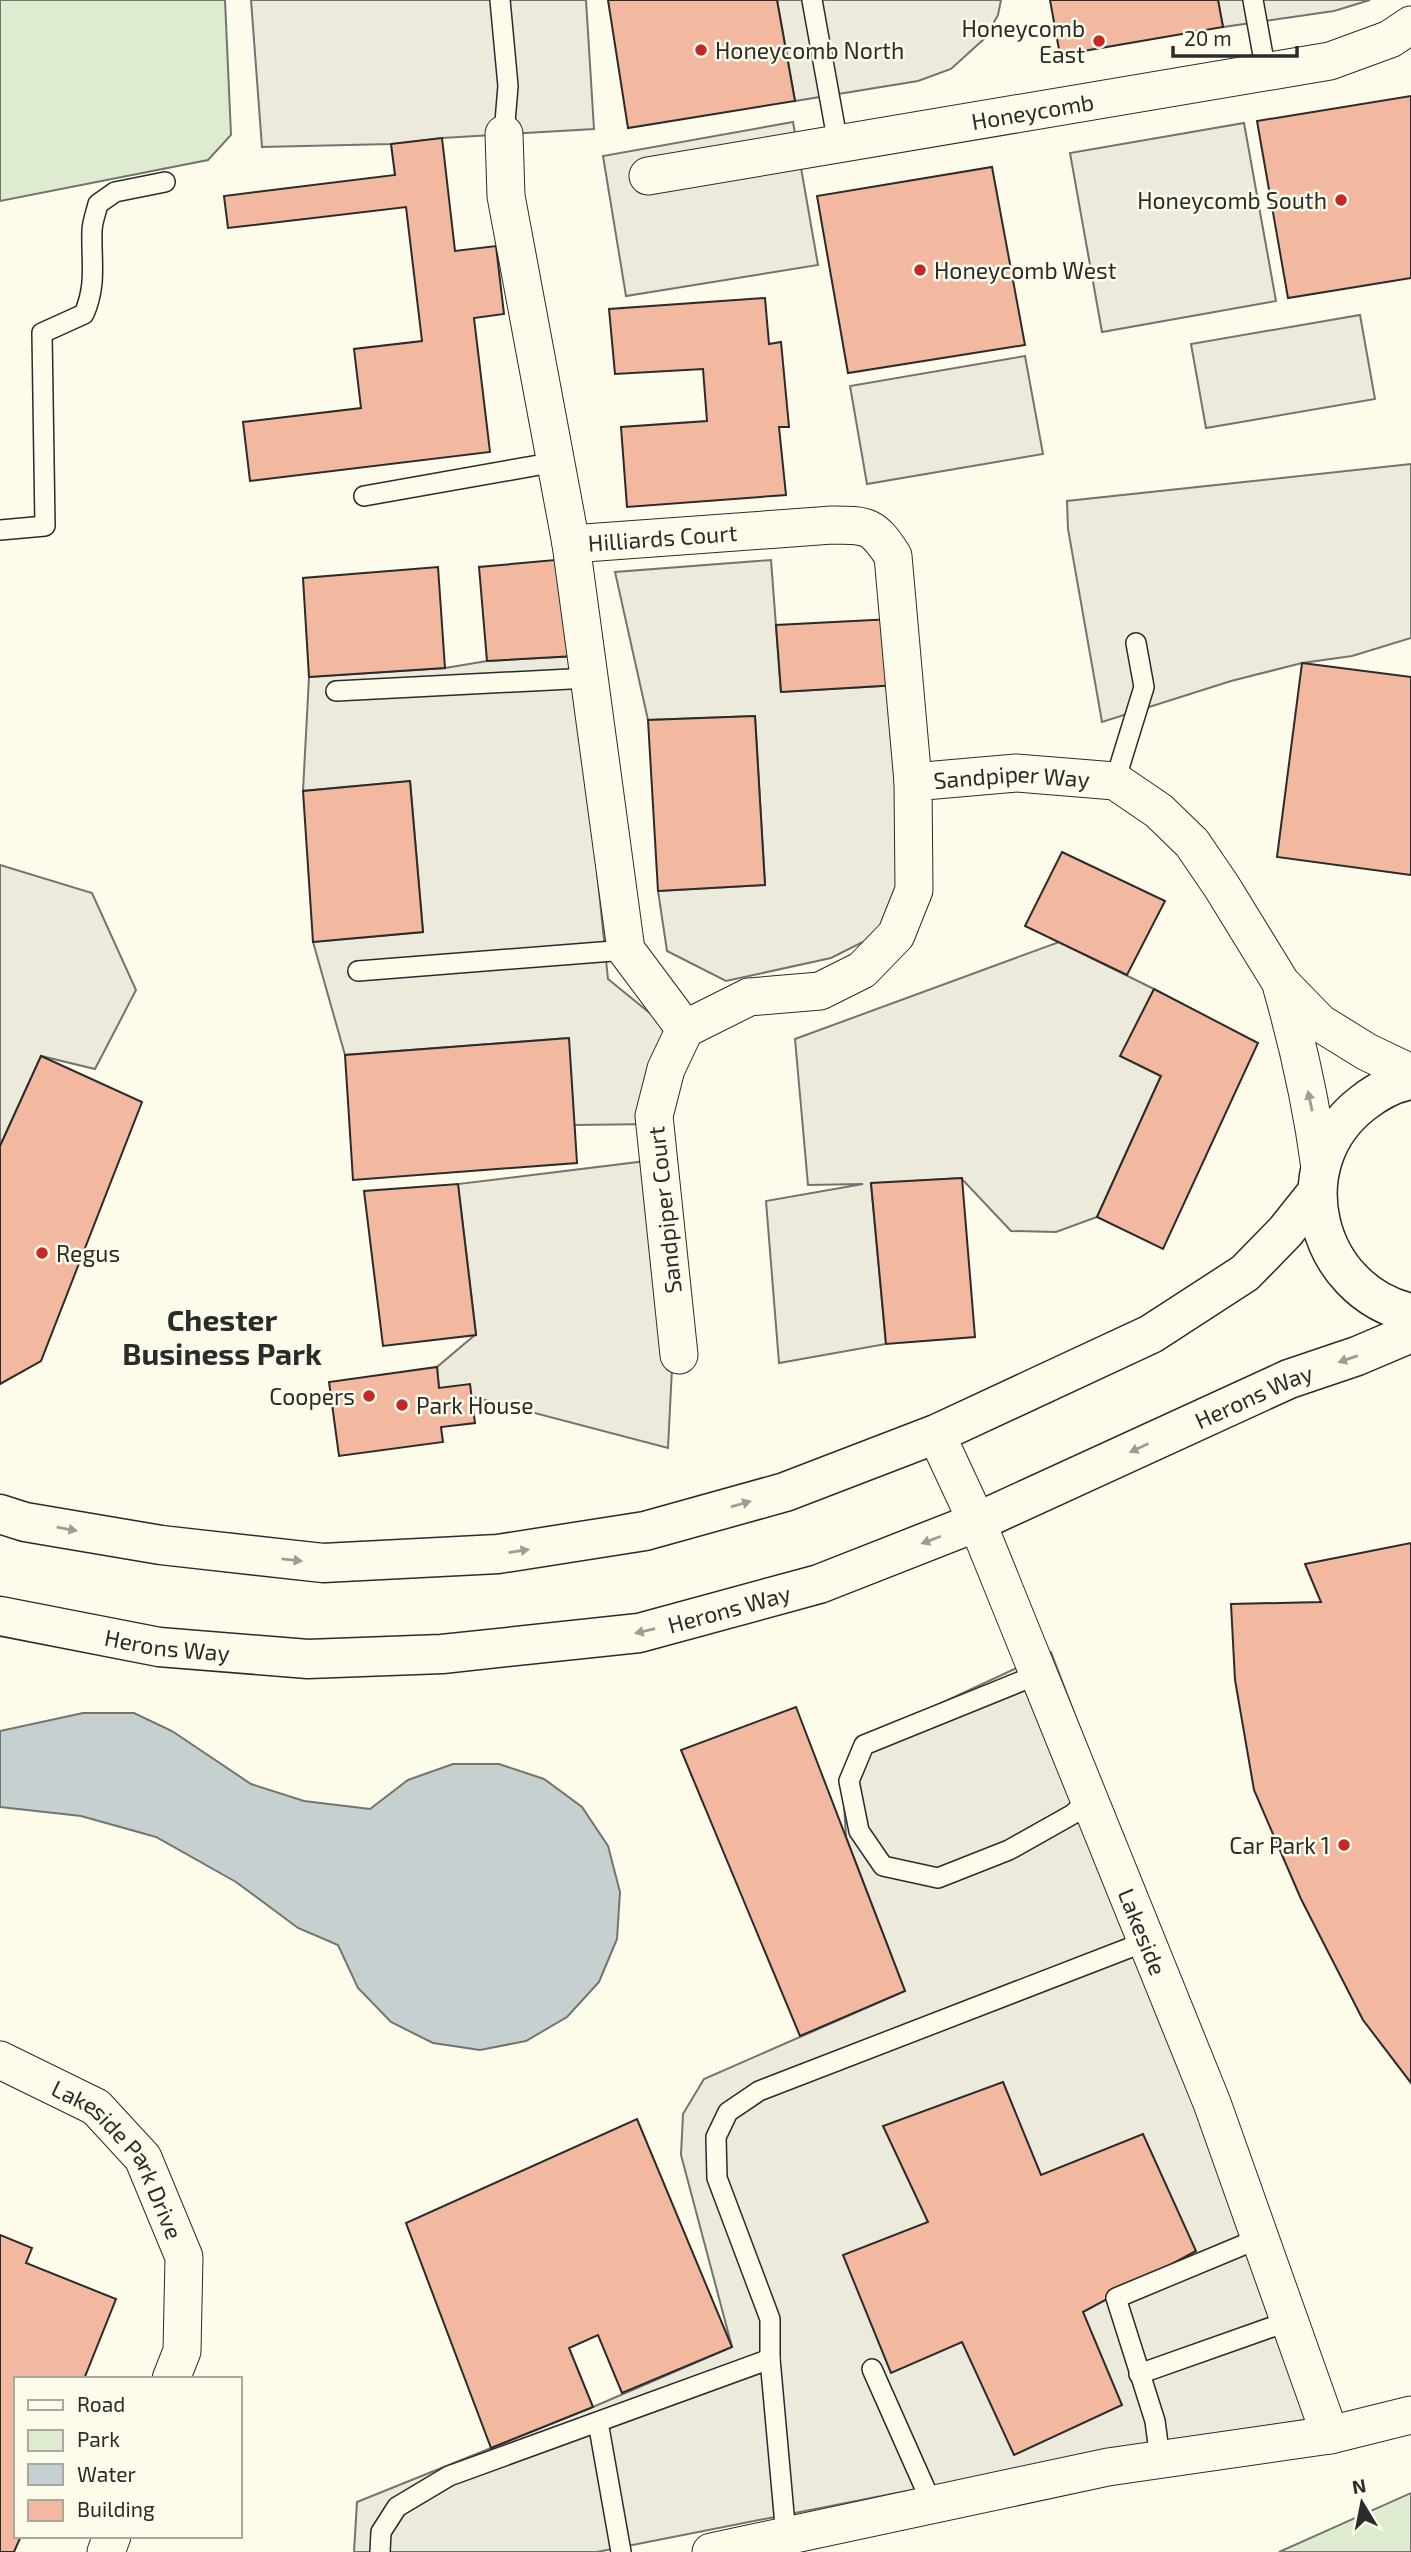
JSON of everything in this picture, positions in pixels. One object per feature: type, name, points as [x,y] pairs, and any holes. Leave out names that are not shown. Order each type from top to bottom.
[{"type":"street","name":"Honeycomb","points":[[648,176],[1330,61],[1390,39],[1411,25]]},
{"type":"street","points":[[504,134],[506,196],[571,544]]},
{"type":"street","name":"Hilliards Court","points":[[685,1028],[626,950],[571,544],[832,525],[860,525],[879,534],[893,556],[913,782]]},
{"type":"street","name":"Sandpiper Way","points":[[685,1028],[749,998],[820,991],[862,970],[896,935],[914,890],[913,782],[1016,773],[1115,781],[1159,811],[1192,843],[1281,983],[1320,1023],[1367,1052],[1411,1073]]},
{"type":"street","name":"Sandpiper Way","points":[[1281,983],[1310,1102],[1319,1180]]},
{"type":"street","name":"Sandpiper Court","points":[[679,1355],[654,1116],[666,1069],[685,1028]]},
{"type":"street","points":[[1411,1080],[1376,1093],[1353,1110],[1328,1146],[1319,1180],[1320,1225],[1332,1255],[1346,1275],[1363,1291],[1396,1310],[1411,1313]]},
{"type":"street","points":[[0,1514],[25,1522],[161,1545],[323,1563],[498,1554],[645,1531],[785,1492],[936,1434],[1161,1327],[1245,1273],[1285,1232],[1319,1180]]},
{"type":"street","name":"Herons Way","points":[[0,1616],[159,1647],[308,1659],[442,1654],[639,1633],[819,1584],[977,1522],[1289,1379],[1357,1356],[1411,1333]]},
{"type":"street","name":"Lakeside","points":[[936,1434],[977,1522],[1212,2103],[1330,2435]]},
{"type":"street","name":"Lakeside Park Drive","points":[[0,2060],[96,2108],[143,2158],[184,2257],[182,2351],[172,2377]]},
{"type":"street","points":[[710,2552],[1108,2467],[1330,2435],[1411,2415]]},
{"type":"lane","points":[[500,0],[508,86],[504,134]]},
{"type":"lane","points":[[812,0],[838,144]]},
{"type":"lane","points":[[1253,0],[1266,72]]},
{"type":"lane","points":[[0,530],[45,526],[42,332],[84,314],[92,297],[92,230],[98,204],[115,192],[165,182]]},
{"type":"lane","points":[[364,496],[556,462]]},
{"type":"lane","points":[[1115,781],[1144,687],[1136,643]]},
{"type":"lane","points":[[337,691],[589,678]]},
{"type":"lane","points":[[358,971],[626,950]]},
{"type":"lane","points":[[1039,1674],[864,1745],[849,1781],[859,1831],[883,1866],[938,1878],[1009,1850],[1073,1814],[1089,1799]]},
{"type":"lane","points":[[786,2536],[770,2358],[770,2319],[717,2178],[716,2137],[728,2112],[759,2091],[1129,1948],[1145,1936]]},
{"type":"lane","points":[[1160,2459],[1155,2421],[1115,2298],[1261,2238]]},
{"type":"lane","points":[[1139,2374],[1289,2321]]},
{"type":"lane","points":[[380,2552],[381,2532],[397,2507],[449,2476],[770,2358]]},
{"type":"lane","points":[[872,2369],[932,2504]]},
{"type":"lane","points":[[598,2422],[621,2552]]},
{"type":"green space","points":[[0,0],[225,0],[231,135],[208,160],[0,201]]},
{"type":"green space","points":[[1411,2493],[1411,2552],[1279,2552]]},
{"type":"shaded area","points":[[251,0],[586,0],[594,129],[442,138],[391,144],[262,147]]},
{"type":"shaded area","points":[[777,0],[1001,0],[998,15],[985,38],[951,69],[918,81],[795,101]]},
{"type":"shaded area","points":[[1218,0],[1370,0],[1334,11],[1223,27]]},
{"type":"shaded area","points":[[793,122],[818,265],[626,296],[603,156]]},
{"type":"shaded area","points":[[1244,123],[1276,301],[1102,332],[1070,153]]},
{"type":"shaded area","points":[[1360,315],[1375,399],[1206,428],[1191,344]]},
{"type":"shaded area","points":[[1025,356],[1043,454],[867,484],[850,386]]},
{"type":"shaded area","points":[[1411,464],[1411,638],[1352,656],[1302,663],[1231,681],[1102,722],[1068,529],[1067,501]]},
{"type":"shaded area","points":[[771,560],[781,692],[898,685],[913,907],[885,931],[831,958],[726,981],[667,951],[658,891],[765,885],[755,716],[648,720],[615,572]]},
{"type":"shaded area","points":[[575,656],[608,979],[667,1027],[656,1124],[574,1125],[568,1038],[345,1055],[313,942],[423,932],[410,781],[303,791],[309,677]]},
{"type":"shaded area","points":[[0,865],[92,893],[136,990],[95,1069],[41,1056],[0,1146]]},
{"type":"shaded area","points":[[1059,942],[1154,989],[1121,1056],[1161,1076],[1097,1217],[1056,1232],[1011,1231],[961,1178],[871,1184],[886,1344],[779,1363],[766,1201],[863,1184],[808,1185],[795,1039]]},
{"type":"shaded area","points":[[671,1158],[673,1348],[668,1448],[439,1388],[437,1367],[476,1334],[458,1184]]},
{"type":"shaded area","points":[[1051,1652],[1329,2381],[1330,2416],[1114,2450],[597,2552],[354,2552],[357,2502],[593,2407],[732,2347],[681,2155],[683,2114],[704,2079],[905,1991],[846,1837],[843,1787],[866,1738]]},
{"type":"water","points":[[83,1713],[134,1713],[172,1731],[251,1784],[304,1801],[370,1809],[408,1780],[453,1764],[499,1764],[544,1779],[582,1807],[608,1846],[620,1892],[617,1939],[599,1982],[567,2017],[526,2041],[480,2050],[433,2043],[391,2022],[358,1988],[338,1945],[298,1928],[236,1882],[156,1837],[81,1816],[0,1807],[0,1731]]},
{"type":"building","name":"Honeycomb North","points":[[608,0],[777,0],[795,101],[628,128]]},
{"type":"building","name":"Honeycomb East","points":[[1050,0],[1218,0],[1223,27],[1060,55]]},
{"type":"building","name":"Honeycomb South","points":[[1411,96],[1411,278],[1288,298],[1257,121]]},
{"type":"building","points":[[442,138],[455,251],[496,246],[504,314],[474,318],[490,452],[250,481],[243,422],[361,408],[354,349],[422,341],[406,207],[228,228],[224,196],[395,175],[391,144]]},
{"type":"building","name":"Honeycomb West","points":[[992,167],[1025,345],[848,373],[817,196]]},
{"type":"building","points":[[765,298],[769,344],[781,342],[789,427],[779,427],[786,495],[627,507],[621,427],[707,421],[703,369],[615,374],[609,309]]},
{"type":"building","points":[[566,559],[575,656],[487,661],[479,567]]},
{"type":"building","points":[[438,567],[445,668],[309,677],[303,578]]},
{"type":"building","points":[[892,619],[898,685],[781,692],[776,625]]},
{"type":"building","points":[[1302,663],[1411,677],[1411,875],[1277,857]]},
{"type":"building","points":[[755,716],[765,885],[658,891],[648,720]]},
{"type":"building","points":[[410,781],[423,932],[313,942],[303,791]]},
{"type":"building","points":[[1062,852],[1165,901],[1127,975],[1025,926]]},
{"type":"building","points":[[1154,989],[1258,1043],[1163,1249],[1097,1217],[1161,1076],[1120,1056]]},
{"type":"building","points":[[569,1038],[577,1163],[353,1180],[345,1055]]},
{"type":"building","name":"Regus","points":[[41,1056],[142,1102],[41,1361],[0,1384],[0,1146]]},
{"type":"building","points":[[962,1178],[975,1337],[886,1344],[871,1183]]},
{"type":"building","points":[[458,1184],[476,1335],[383,1346],[364,1191]]},
{"type":"building","name":"Park House","points":[[437,1367],[439,1388],[470,1384],[475,1423],[441,1427],[443,1442],[339,1456],[329,1382]]},
{"type":"building","name":"Car Park 1","points":[[1411,1543],[1411,2083],[1363,2020],[1301,1899],[1254,1790],[1235,1680],[1231,1604],[1321,1602],[1305,1564]]},
{"type":"building","points":[[796,1707],[905,1991],[800,2036],[681,1750]]},
{"type":"building","points":[[1003,2082],[1041,2175],[1143,2134],[1196,2251],[1083,2312],[1122,2405],[1014,2455],[962,2342],[891,2373],[843,2255],[928,2222],[883,2126]]},
{"type":"building","points":[[637,2119],[732,2347],[622,2393],[598,2335],[569,2348],[593,2407],[491,2448],[406,2223]]},
{"type":"building","points":[[0,2235],[32,2248],[26,2263],[116,2299],[85,2377],[14,2377],[14,2538],[20,2538],[14,2552],[0,2552]]},
{"type":"place","name":"Honeycomb East","points":[[1099,41]]},
{"type":"place","name":"Honeycomb North","points":[[701,50]]},
{"type":"place","name":"Honeycomb South","points":[[1341,200]]},
{"type":"place","name":"Honeycomb West","points":[[920,270]]},
{"type":"place","name":"Regus","points":[[42,1253]]},
{"type":"place","name":"Coopers","points":[[369,1396]]},
{"type":"place","name":"Park House","points":[[402,1405]]},
{"type":"place","name":"Car Park 1","points":[[1344,1845]]},
{"type":"district","name":"Chester Business Park","points":[[222,1336]]}]
